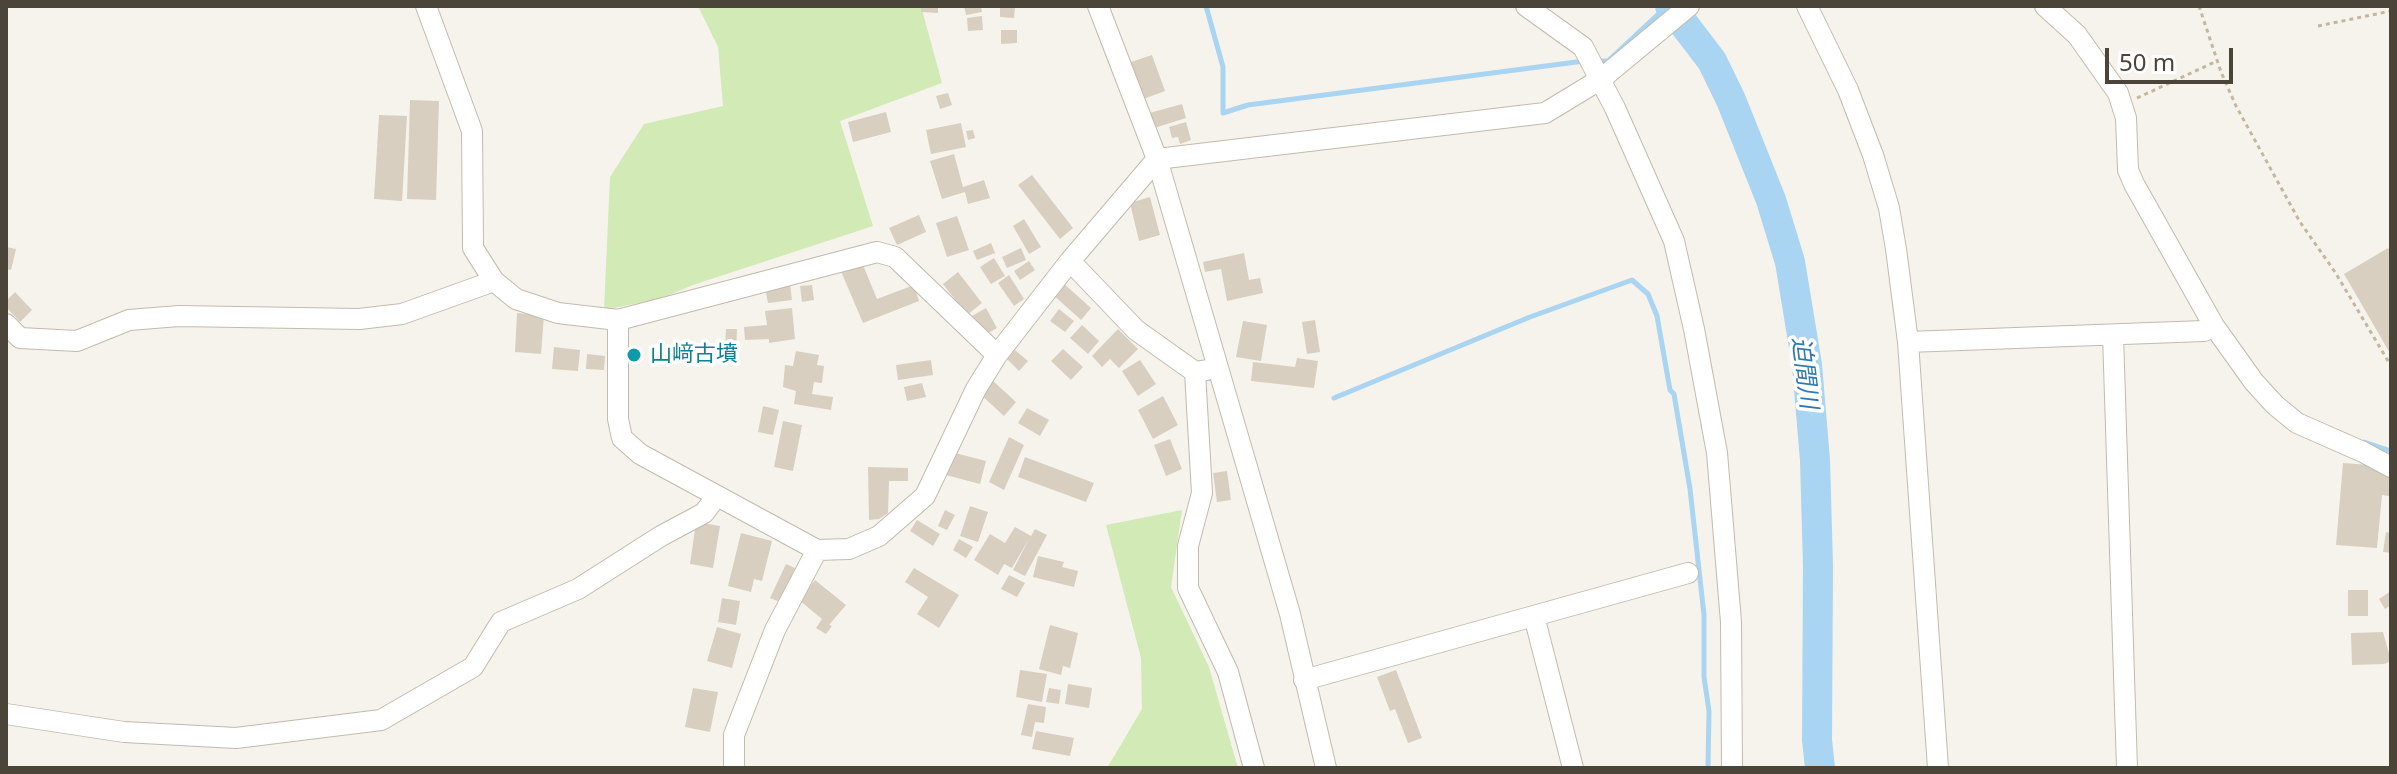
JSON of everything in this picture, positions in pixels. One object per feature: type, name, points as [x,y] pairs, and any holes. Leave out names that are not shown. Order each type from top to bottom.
[{"type":"street","points":[[426,6],[472,131],[473,248],[494,281],[516,299],[558,313],[618,320],[877,252],[895,257],[997,355]]},
{"type":"street","points":[[1098,6],[1157,159],[1290,614],[1326,768]]},
{"type":"street","points":[[1526,6],[1583,47],[1601,79],[1674,241],[1717,453],[1731,622],[1732,768]]},
{"type":"street","points":[[618,320],[618,419],[622,438],[640,454],[817,550],[849,549],[879,536],[925,496],[976,389],[997,355],[1070,261],[1157,159],[1545,113],[1601,79],[1689,6]]},
{"type":"street","points":[[1807,6],[1848,90],[1883,185],[1893,235],[1908,342],[1938,768]]},
{"type":"street","points":[[2045,6],[2089,50],[2111,80],[2123,105],[2128,170],[2214,326],[2254,382],[2297,423],[2391,467]]},
{"type":"street","points":[[1070,261],[1136,330],[1195,372],[1218,367]]},
{"type":"street","points":[[6,324],[20,338],[77,341],[129,320],[179,316],[359,319],[402,314],[494,281]]},
{"type":"street","points":[[1908,342],[2204,331],[2214,326]]},
{"type":"street","points":[[2113,335],[2127,768]]},
{"type":"street","points":[[1195,372],[1202,493],[1188,546],[1188,588],[1228,672],[1254,768]]},
{"type":"street","points":[[6,714],[124,732],[236,738],[381,720],[473,667],[501,622],[578,589],[661,536],[704,513],[716,497]]},
{"type":"street","points":[[734,768],[734,735],[775,630],[817,550]]},
{"type":"street","points":[[1304,680],[1688,573]]},
{"type":"street","points":[[1534,616],[1573,768]]},
{"type":"path","points":[[2199,6],[2236,106],[2300,222],[2335,272],[2391,366]]},
{"type":"path","points":[[2318,26],[2391,11]]},
{"type":"path","points":[[2123,105],[2217,61]]},
{"type":"green space","points":[[698,6],[921,6],[942,83],[840,121],[873,226],[659,299],[604,310],[610,177],[644,124],[723,106],[718,47]]},
{"type":"green space","points":[[1182,510],[1171,587],[1209,667],[1238,768],[1107,768],[1142,709],[1141,658],[1106,525]]},
{"type":"building","points":[[921,6],[938,6],[938,13],[921,12]]},
{"type":"building","points":[[964,6],[981,6],[982,12],[966,15]]},
{"type":"building","points":[[1000,6],[1015,7],[1014,18],[1000,17]]},
{"type":"building","points":[[982,16],[983,30],[968,31],[967,18]]},
{"type":"building","points":[[1001,30],[1017,30],[1017,43],[1001,44]]},
{"type":"building","points":[[1152,55],[1165,91],[1138,101],[1125,64]]},
{"type":"building","points":[[948,93],[952,105],[940,109],[936,96]]},
{"type":"building","points":[[410,100],[439,101],[436,200],[407,199]]},
{"type":"building","points":[[1182,104],[1186,118],[1151,129],[1146,114]]},
{"type":"building","points":[[886,112],[891,132],[853,142],[848,122]]},
{"type":"building","points":[[379,115],[407,116],[402,201],[374,199]]},
{"type":"building","points":[[1186,122],[1191,140],[1180,144],[1178,137],[1172,138],[1169,127]]},
{"type":"building","points":[[961,123],[966,147],[931,154],[926,130]]},
{"type":"building","points":[[973,130],[975,138],[968,140],[966,131]]},
{"type":"building","points":[[954,154],[963,187],[984,180],[990,198],[968,204],[965,192],[942,199],[930,161]]},
{"type":"building","points":[[1032,175],[1073,228],[1060,239],[1018,185]]},
{"type":"building","points":[[1150,197],[1160,235],[1139,241],[1130,203]]},
{"type":"building","points":[[919,215],[926,232],[897,245],[889,228]]},
{"type":"building","points":[[957,216],[969,250],[947,257],[936,223]]},
{"type":"building","points":[[1024,219],[1041,247],[1029,254],[1013,226]]},
{"type":"building","points":[[991,243],[995,253],[977,260],[973,251]]},
{"type":"building","points":[[6,247],[16,249],[11,270],[6,269]]},
{"type":"building","points":[[1021,248],[1026,260],[1007,268],[1002,257]]},
{"type":"building","points":[[2388,248],[2391,253],[2391,355],[2344,274]]},
{"type":"building","points":[[1244,253],[1249,280],[1260,278],[1263,293],[1227,301],[1221,269],[1205,272],[1203,262]]},
{"type":"building","points":[[994,258],[1005,276],[991,284],[980,267]]},
{"type":"building","points":[[861,260],[877,299],[914,285],[919,301],[863,323],[840,269]]},
{"type":"building","points":[[1029,261],[1035,270],[1020,280],[1014,271]]},
{"type":"building","points":[[958,272],[982,303],[967,315],[943,284]]},
{"type":"building","points":[[1009,275],[1024,299],[1014,306],[998,283]]},
{"type":"building","points":[[1062,282],[1091,308],[1081,320],[1051,293]]},
{"type":"building","points":[[790,284],[792,300],[768,303],[765,288]]},
{"type":"building","points":[[812,285],[814,300],[802,302],[800,286]]},
{"type":"building","points":[[15,292],[32,310],[20,322],[6,307],[6,301]]},
{"type":"building","points":[[792,308],[795,339],[769,343],[769,339],[745,340],[744,327],[767,325],[765,311]]},
{"type":"building","points":[[986,308],[997,328],[983,336],[972,316]]},
{"type":"building","points":[[1059,309],[1074,321],[1065,332],[1050,321]]},
{"type":"building","points":[[517,313],[544,316],[541,354],[515,352]]},
{"type":"building","points":[[1315,320],[1320,352],[1307,354],[1302,322]]},
{"type":"building","points":[[1243,321],[1267,325],[1261,361],[1236,357]]},
{"type":"building","points":[[1082,325],[1099,341],[1088,354],[1070,338]]},
{"type":"building","points":[[726,329],[737,329],[736,352],[725,351]]},
{"type":"building","points":[[1118,329],[1138,349],[1119,368],[1110,359],[1102,367],[1092,356]]},
{"type":"building","points":[[554,347],[580,350],[578,371],[552,369]]},
{"type":"building","points":[[1063,349],[1083,367],[1071,380],[1051,361]]},
{"type":"building","points":[[1015,350],[1028,361],[1019,371],[1007,359]]},
{"type":"building","points":[[796,351],[819,355],[817,365],[824,366],[822,383],[814,382],[812,394],[833,397],[831,410],[794,404],[796,391],[783,387],[785,365],[793,366]]},
{"type":"building","points":[[587,354],[605,356],[604,370],[586,369]]},
{"type":"building","points":[[1297,358],[1318,361],[1314,388],[1251,381],[1253,362],[1295,367]]},
{"type":"building","points":[[931,360],[933,375],[898,380],[896,365]]},
{"type":"building","points":[[1140,360],[1156,384],[1138,396],[1122,371]]},
{"type":"building","points":[[993,381],[1016,402],[1004,416],[980,394]]},
{"type":"building","points":[[922,383],[926,397],[907,401],[904,387]]},
{"type":"building","points":[[1163,396],[1178,425],[1153,439],[1138,410]]},
{"type":"building","points":[[763,406],[779,410],[773,435],[758,432]]},
{"type":"building","points":[[1027,408],[1049,420],[1040,436],[1018,423]]},
{"type":"building","points":[[783,421],[802,425],[793,471],[774,467]]},
{"type":"building","points":[[1009,437],[1024,445],[1004,490],[989,482]]},
{"type":"building","points":[[1170,439],[1182,469],[1166,476],[1154,445]]},
{"type":"building","points":[[951,452],[986,461],[980,484],[946,475]]},
{"type":"building","points":[[1025,457],[1094,483],[1086,502],[1018,477]]},
{"type":"building","points":[[2343,463],[2384,466],[2391,470],[2389,496],[2382,495],[2377,548],[2336,545]]},
{"type":"building","points":[[868,467],[908,468],[908,481],[889,481],[888,513],[879,519],[869,520]]},
{"type":"building","points":[[1227,471],[1231,500],[1217,502],[1213,473]]},
{"type":"building","points":[[970,506],[988,512],[978,542],[960,536]]},
{"type":"building","points":[[945,510],[955,515],[947,530],[938,526]]},
{"type":"building","points":[[917,520],[940,534],[933,546],[910,531]]},
{"type":"building","points":[[696,522],[720,526],[713,568],[690,564]]},
{"type":"building","points":[[1015,527],[1031,536],[1035,529],[1047,535],[1025,576],[1013,570],[1029,539],[1012,568],[1004,564],[998,575],[974,560],[990,534],[1005,543]]},
{"type":"building","points":[[2386,532],[2391,533],[2391,553],[2383,552]]},
{"type":"building","points":[[741,533],[772,541],[762,581],[754,579],[751,592],[728,586]]},
{"type":"building","points":[[959,539],[973,547],[966,558],[953,550]]},
{"type":"building","points":[[1038,556],[1064,562],[1062,567],[1078,571],[1074,587],[1033,577]]},
{"type":"building","points":[[786,564],[795,568],[780,602],[770,598]]},
{"type":"building","points":[[914,568],[959,595],[939,628],[917,614],[928,597],[905,582]]},
{"type":"building","points":[[1009,575],[1025,583],[1017,597],[1001,589]]},
{"type":"building","points":[[815,580],[846,605],[829,625],[832,626],[826,634],[816,628],[822,619],[799,600]]},
{"type":"building","points":[[2348,590],[2368,590],[2368,616],[2348,616]]},
{"type":"building","points":[[2391,591],[2391,605],[2385,609],[2379,599]]},
{"type":"building","points":[[722,598],[740,601],[736,625],[718,622]]},
{"type":"building","points":[[1050,625],[1078,633],[1070,668],[1063,666],[1061,675],[1039,669]]},
{"type":"building","points":[[717,627],[741,634],[732,668],[707,661]]},
{"type":"building","points":[[2383,632],[2391,661],[2352,665],[2351,633]]},
{"type":"building","points":[[1020,670],[1047,674],[1042,702],[1016,697]]},
{"type":"building","points":[[1396,670],[1422,738],[1408,743],[1395,709],[1390,711],[1377,677]]},
{"type":"building","points":[[1068,684],[1092,688],[1089,708],[1065,704]]},
{"type":"building","points":[[693,688],[718,692],[710,732],[685,727]]},
{"type":"building","points":[[1049,688],[1061,690],[1059,704],[1046,702]]},
{"type":"building","points":[[1028,704],[1046,707],[1044,723],[1035,722],[1032,737],[1021,735]]},
{"type":"building","points":[[1036,731],[1074,738],[1070,756],[1032,749]]},
{"type":"waterway","points":[[1206,6],[1223,67],[1223,113],[1248,105],[1584,61]]},
{"type":"waterway","points":[[1598,61],[1608,61],[1667,6]]},
{"type":"waterway","name":"迫間川","points":[[1670,6],[1712,61],[1731,100],[1771,200],[1790,262],[1807,365],[1815,460],[1817,740],[1820,768]]},
{"type":"waterway","points":[[1334,398],[1530,317],[1632,280],[1648,294],[1657,316],[1670,390],[1674,394],[1690,489],[1704,615],[1704,677],[1709,711],[1708,768]]},
{"type":"waterway","points":[[2364,442],[2391,451]]},
{"type":"place","name":"山﨑古墳","points":[[634,355]]}]
